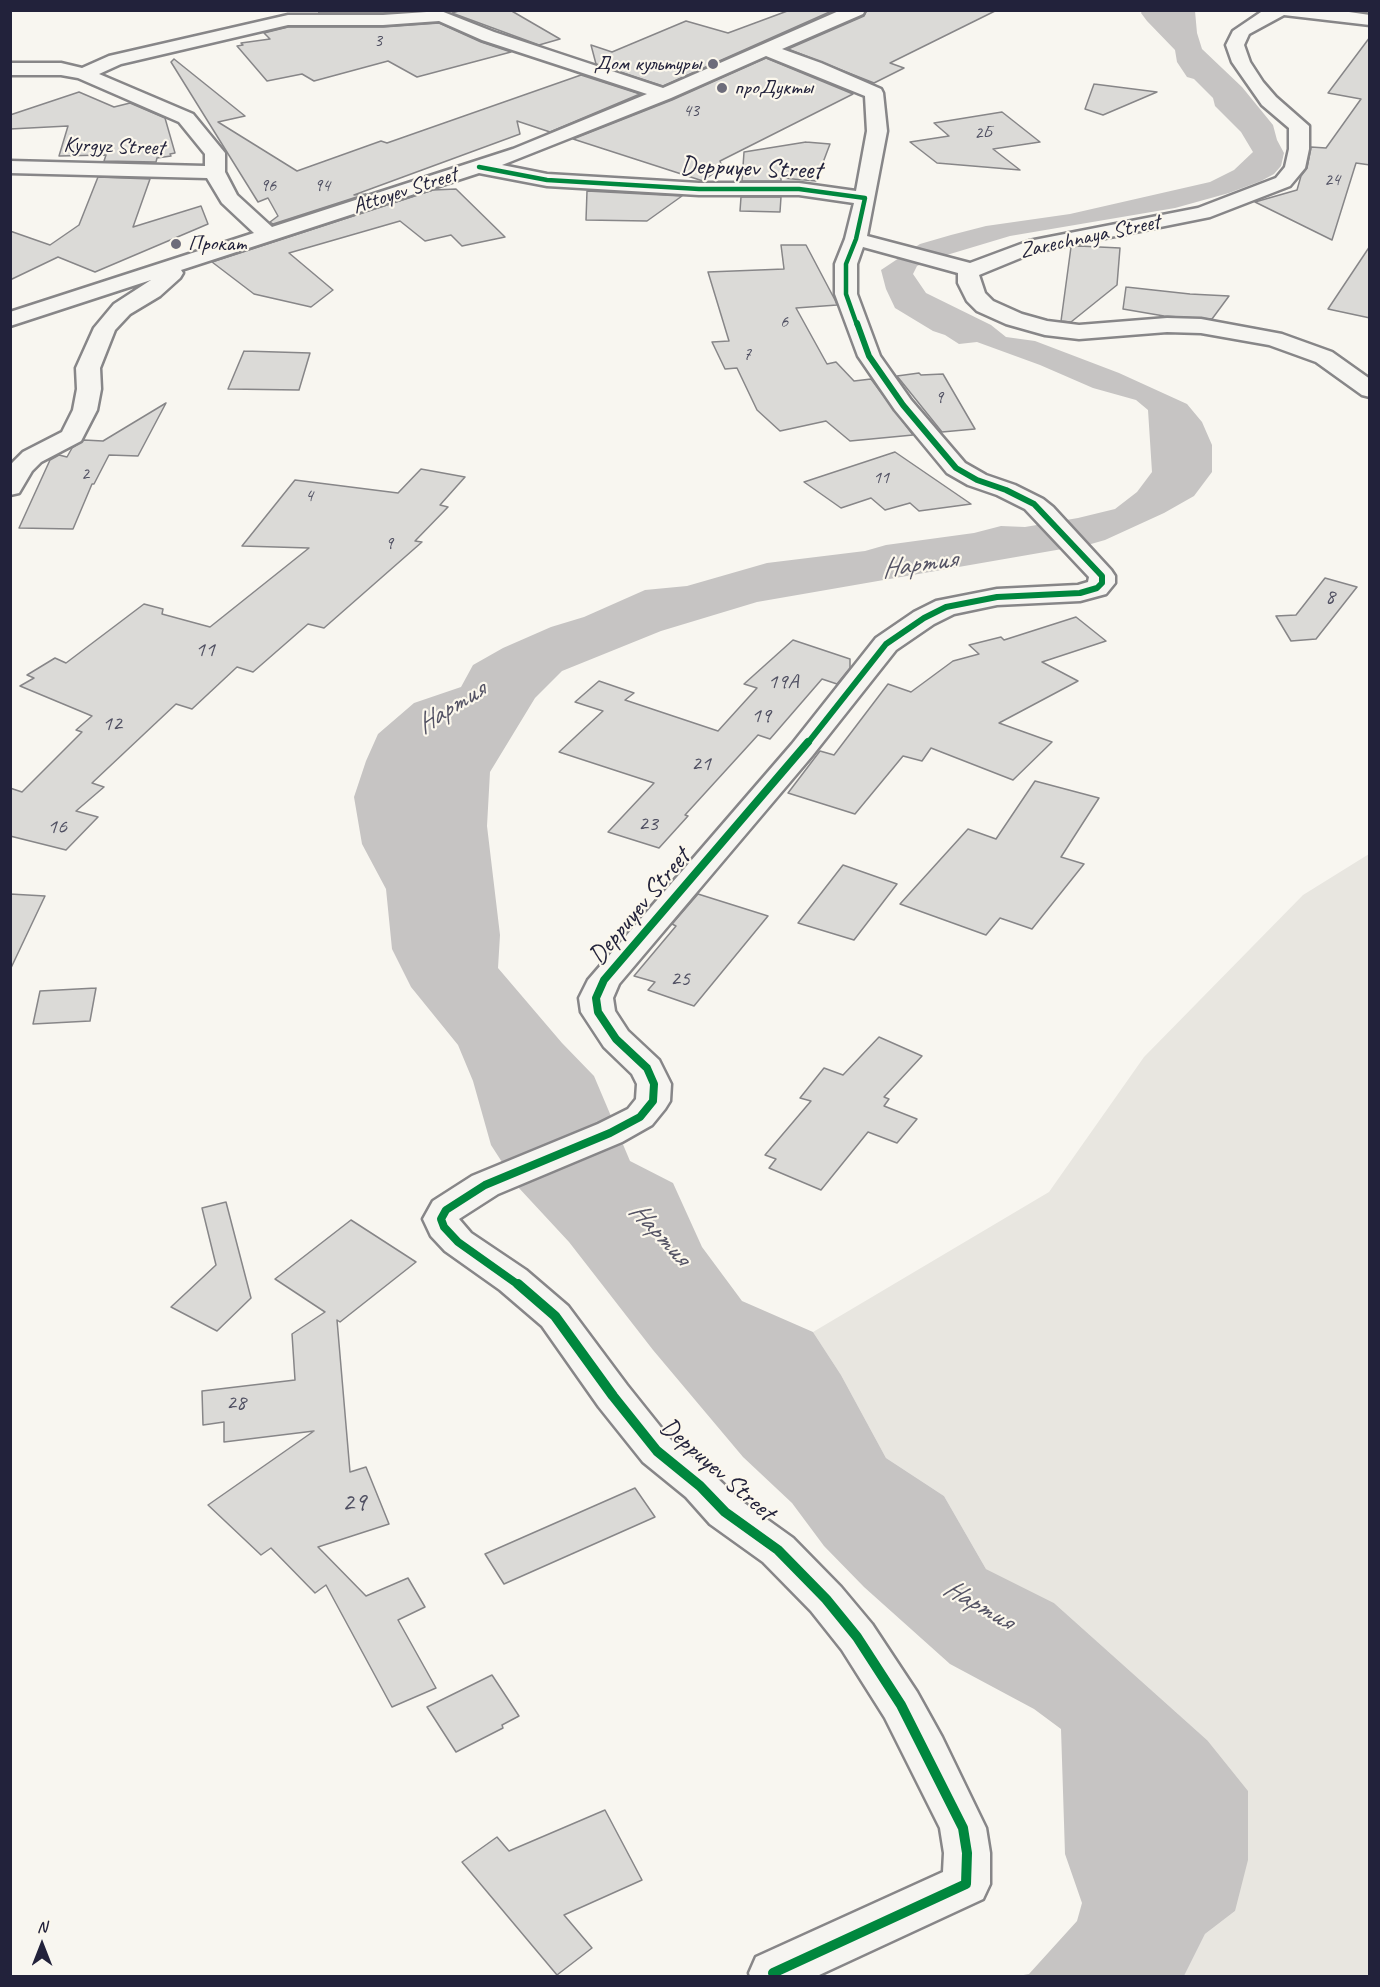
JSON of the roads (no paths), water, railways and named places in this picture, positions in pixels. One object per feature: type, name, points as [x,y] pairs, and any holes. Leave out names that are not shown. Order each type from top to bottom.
[{"type":"street","name":"Attoyev Street","points":[[10,319],[182,261],[270,235],[520,153],[664,94],[857,10]]},
{"type":"street","name":"Zarechnaya Street","points":[[971,270],[1045,243],[1203,213],[1283,182],[1295,168],[1300,135],[1299,126],[1269,101],[1256,85],[1241,62],[1235,45],[1242,31],[1281,10]]},
{"type":"street","points":[[1286,10],[1370,20]]},
{"type":"street","points":[[84,74],[115,60],[284,15],[383,20],[441,16],[540,54],[664,94]]},
{"type":"street","points":[[766,50],[814,67],[874,93],[878,131],[865,198]]},
{"type":"street","points":[[10,69],[61,69],[84,74],[186,118],[215,153],[215,172],[218,182],[230,199],[249,219],[270,235]]},
{"type":"street","name":"Kyrgyz Street","points":[[10,167],[168,173],[215,172]]},
{"type":"street","name":"Deppuyev Street","points":[[478,167],[548,180],[699,189],[799,189],[865,198],[856,239],[846,264],[845,284],[869,356],[903,405],[956,468],[977,480],[1006,490],[1034,504],[1102,576],[1102,583],[1097,588],[1072,594],[997,597],[960,603],[924,618],[886,644],[802,750],[610,974],[596,998],[598,1012],[616,1039],[647,1068],[654,1084],[653,1101],[640,1117],[610,1133],[485,1185],[446,1210],[441,1219],[444,1227],[474,1254],[532,1295],[555,1317],[657,1451],[700,1486],[725,1512],[764,1539],[794,1564],[856,1637],[911,1724],[963,1828],[967,1853],[966,1884],[773,1973]]},
{"type":"street","points":[[856,239],[971,270],[968,275],[975,296],[985,306],[1021,321],[1045,328],[1079,332],[1167,325],[1244,332],[1316,353],[1347,372],[1370,390]]},
{"type":"street","points":[[10,488],[22,467],[32,457],[72,436],[85,410],[89,389],[88,369],[105,328],[122,309],[163,283],[182,261]]},
{"type":"water","name":"Нартия","points":[[1142,11],[1195,11],[1197,33],[1202,49],[1242,87],[1273,125],[1284,153],[1281,166],[1274,174],[1261,181],[1229,193],[1175,208],[1010,236],[930,260],[917,266],[913,274],[926,293],[991,325],[1006,337],[1035,341],[1119,373],[1187,404],[1202,422],[1212,445],[1212,472],[1194,496],[1164,513],[1091,544],[757,602],[661,631],[562,671],[535,698],[490,772],[487,826],[500,935],[498,968],[562,1043],[594,1076],[630,1161],[673,1183],[702,1247],[742,1301],[813,1332],[841,1375],[886,1458],[944,1496],[986,1569],[1054,1603],[1207,1740],[1248,1791],[1248,1860],[1235,1911],[1205,1934],[1184,1976],[1018,1976],[1029,1974],[1077,1921],[1082,1903],[1065,1854],[1061,1729],[1034,1709],[950,1664],[864,1587],[824,1546],[792,1503],[743,1457],[653,1350],[569,1242],[518,1187],[491,1145],[473,1081],[458,1045],[411,987],[392,949],[386,889],[362,844],[354,797],[378,734],[414,703],[461,687],[473,665],[503,648],[551,627],[584,617],[645,590],[687,586],[767,563],[865,551],[886,545],[974,533],[1001,526],[1025,527],[1078,518],[1115,509],[1137,492],[1152,472],[1148,410],[1136,400],[1093,388],[1040,365],[977,342],[959,344],[933,331],[895,308],[886,289],[881,270],[920,244],[951,235],[986,226],[1070,214],[1210,182],[1234,170],[1253,152],[1241,132],[1215,106],[1213,98],[1194,79],[1187,77],[1177,62],[1175,50],[1147,21]]},
{"type":"place","name":"Дом культуры","points":[[713,64]]},
{"type":"place","name":"проДукты","points":[[722,88]]},
{"type":"place","name":"Прокат","points":[[176,244]]}]
